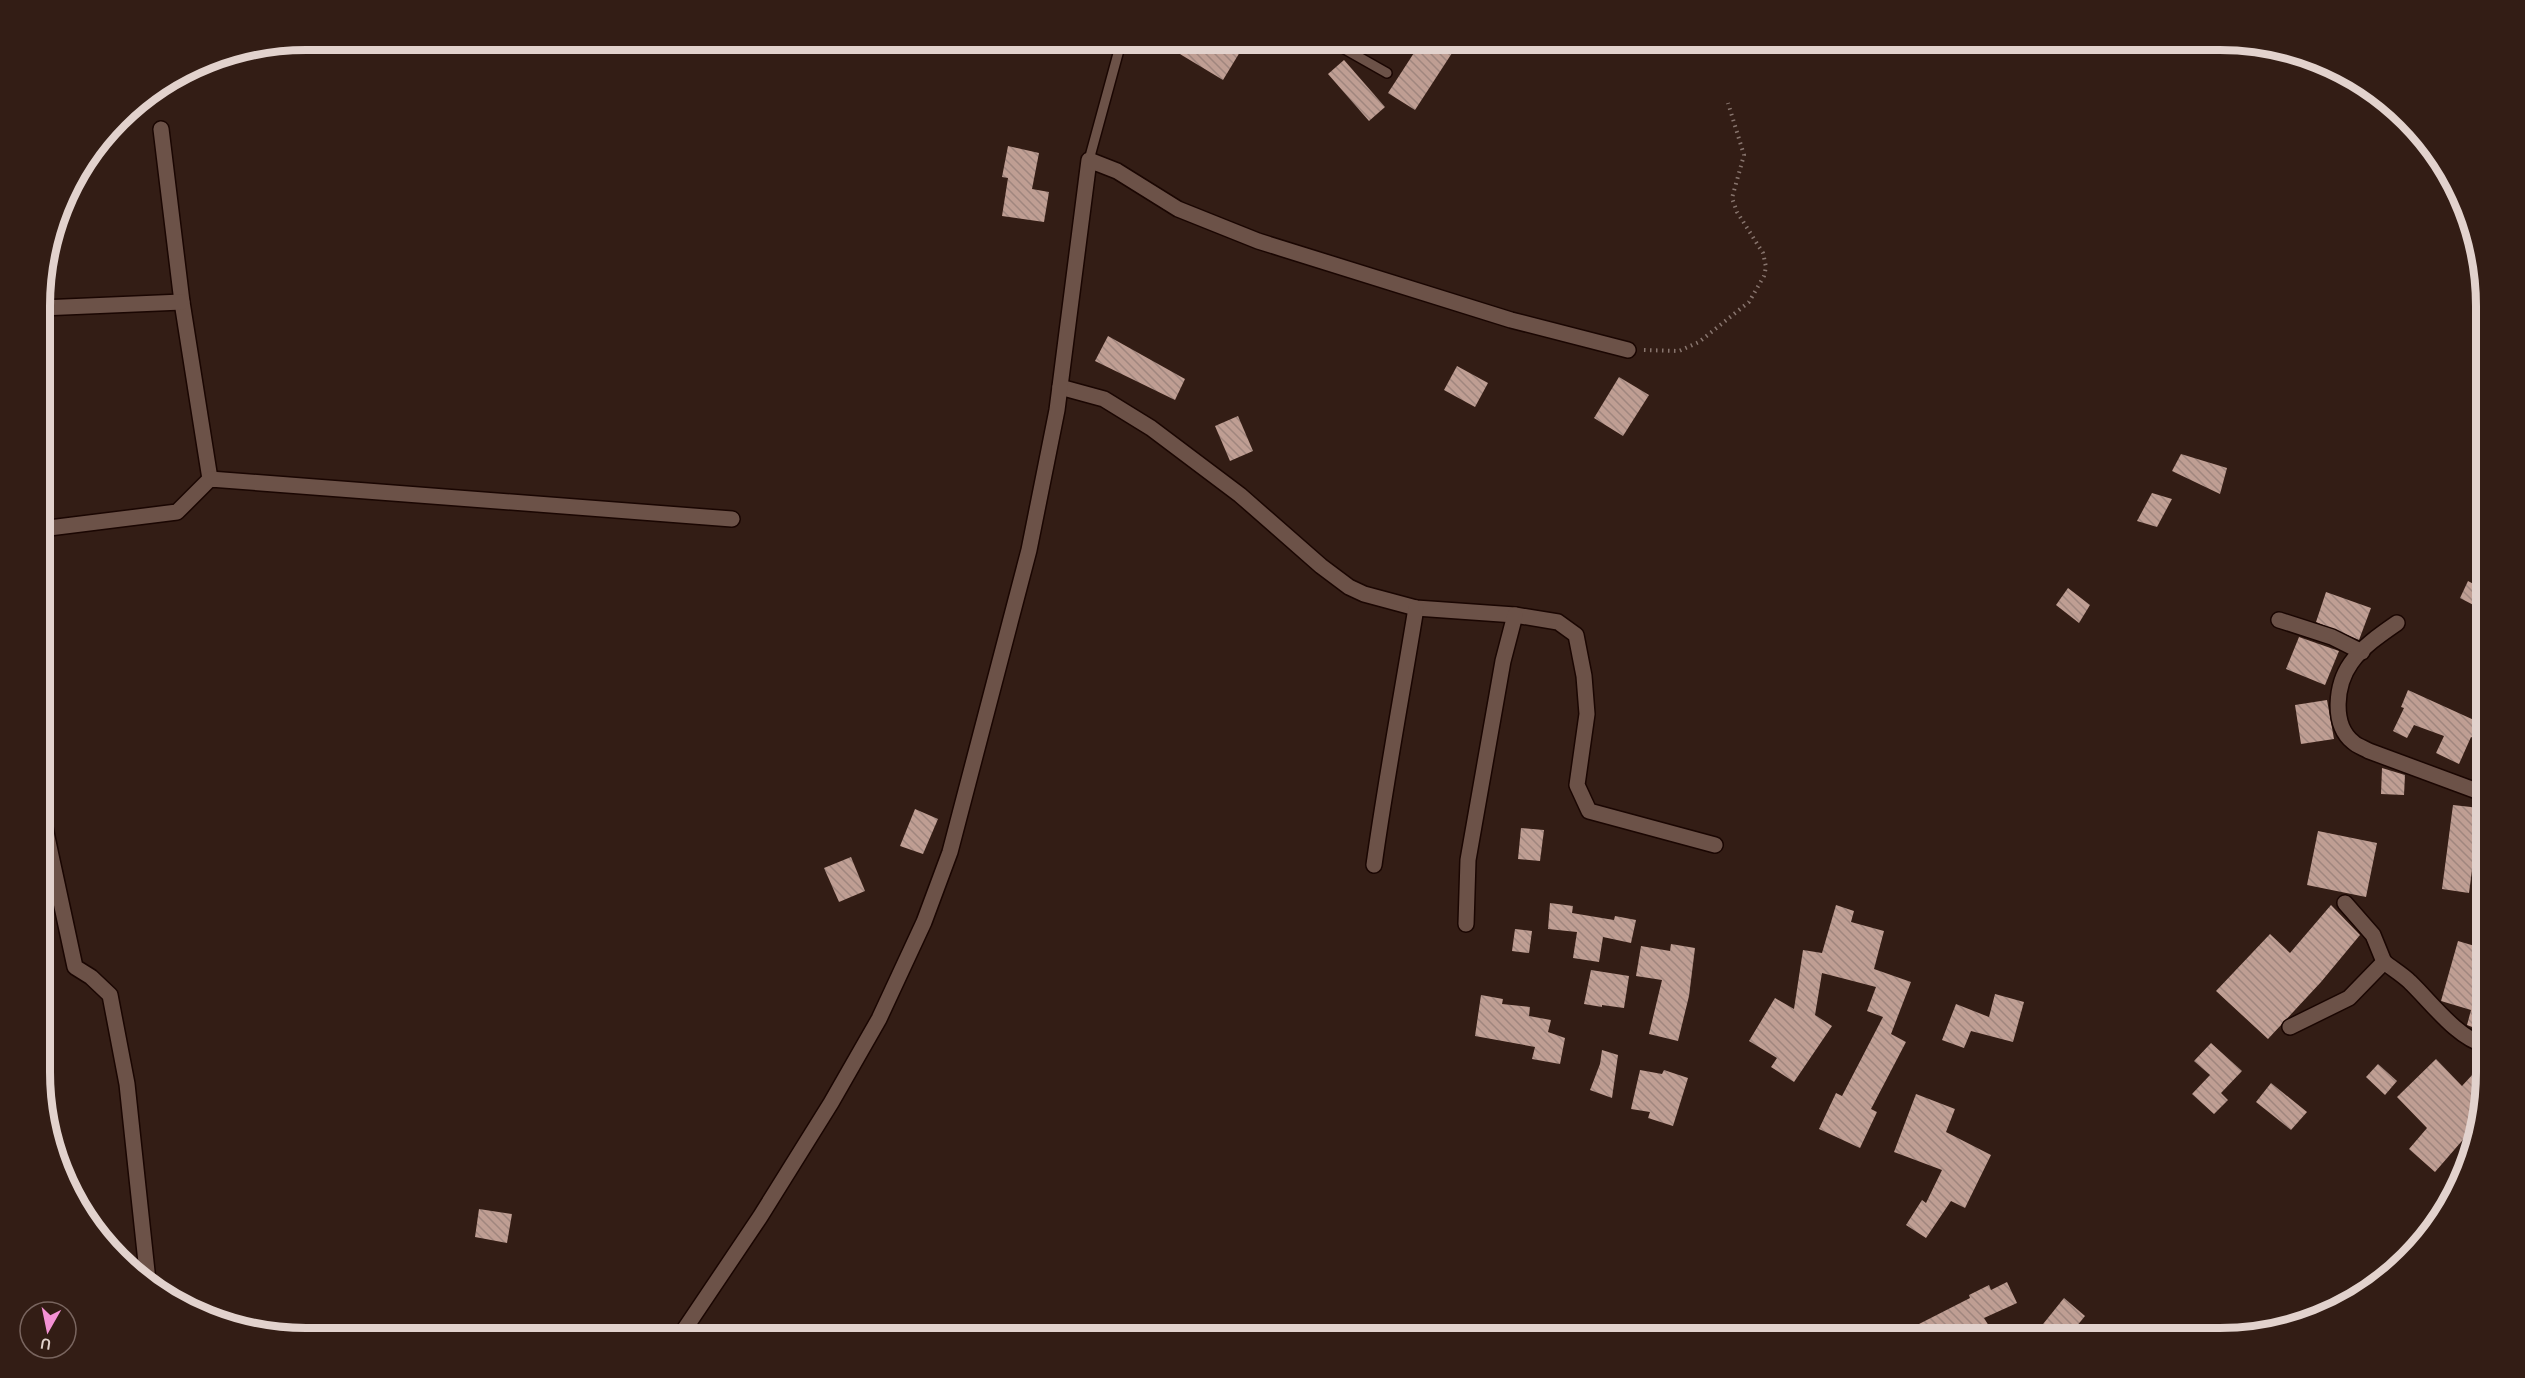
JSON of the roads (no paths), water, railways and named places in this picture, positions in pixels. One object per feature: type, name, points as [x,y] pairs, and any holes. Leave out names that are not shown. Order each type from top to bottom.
[{"type":"street","points":[[161,129],[182,302],[210,479]]},
{"type":"street","points":[[685,1328],[760,1217],[831,1103],[893,992],[924,922],[953,843],[1029,550],[1060,387],[1089,160],[1117,171],[1178,209],[1258,241],[1511,320],[1628,350]]},
{"type":"street","points":[[50,308],[182,302]]},
{"type":"street","points":[[1060,387],[1104,399],[1151,429],[1240,495],[1321,566],[1349,587],[1364,594],[1416,608],[1515,615],[1558,622],[1576,635],[1584,676],[1587,714],[1577,785],[1589,811],[1715,845]]},
{"type":"street","points":[[50,528],[177,512],[210,479],[732,519]]},
{"type":"street","points":[[1374,865],[1387,767],[1416,608]]},
{"type":"street","points":[[1466,924],[1468,860],[1503,661],[1515,615]]},
{"type":"street","points":[[2279,620],[2332,637],[2362,652]]},
{"type":"street","points":[[2397,623],[2351,663],[2343,678],[2338,704],[2345,732],[2353,743],[2476,791]]},
{"type":"street","points":[[50,851],[75,967],[91,977],[110,995],[127,1084],[147,1274]]},
{"type":"street","points":[[2345,903],[2373,935],[2384,962],[2409,980],[2440,1014],[2476,1040]]},
{"type":"street","points":[[2290,1027],[2349,998],[2384,962]]},
{"type":"lane","points":[[1089,160],[1119,50]]},
{"type":"lane","points":[[1346,50],[1387,73]]}]
